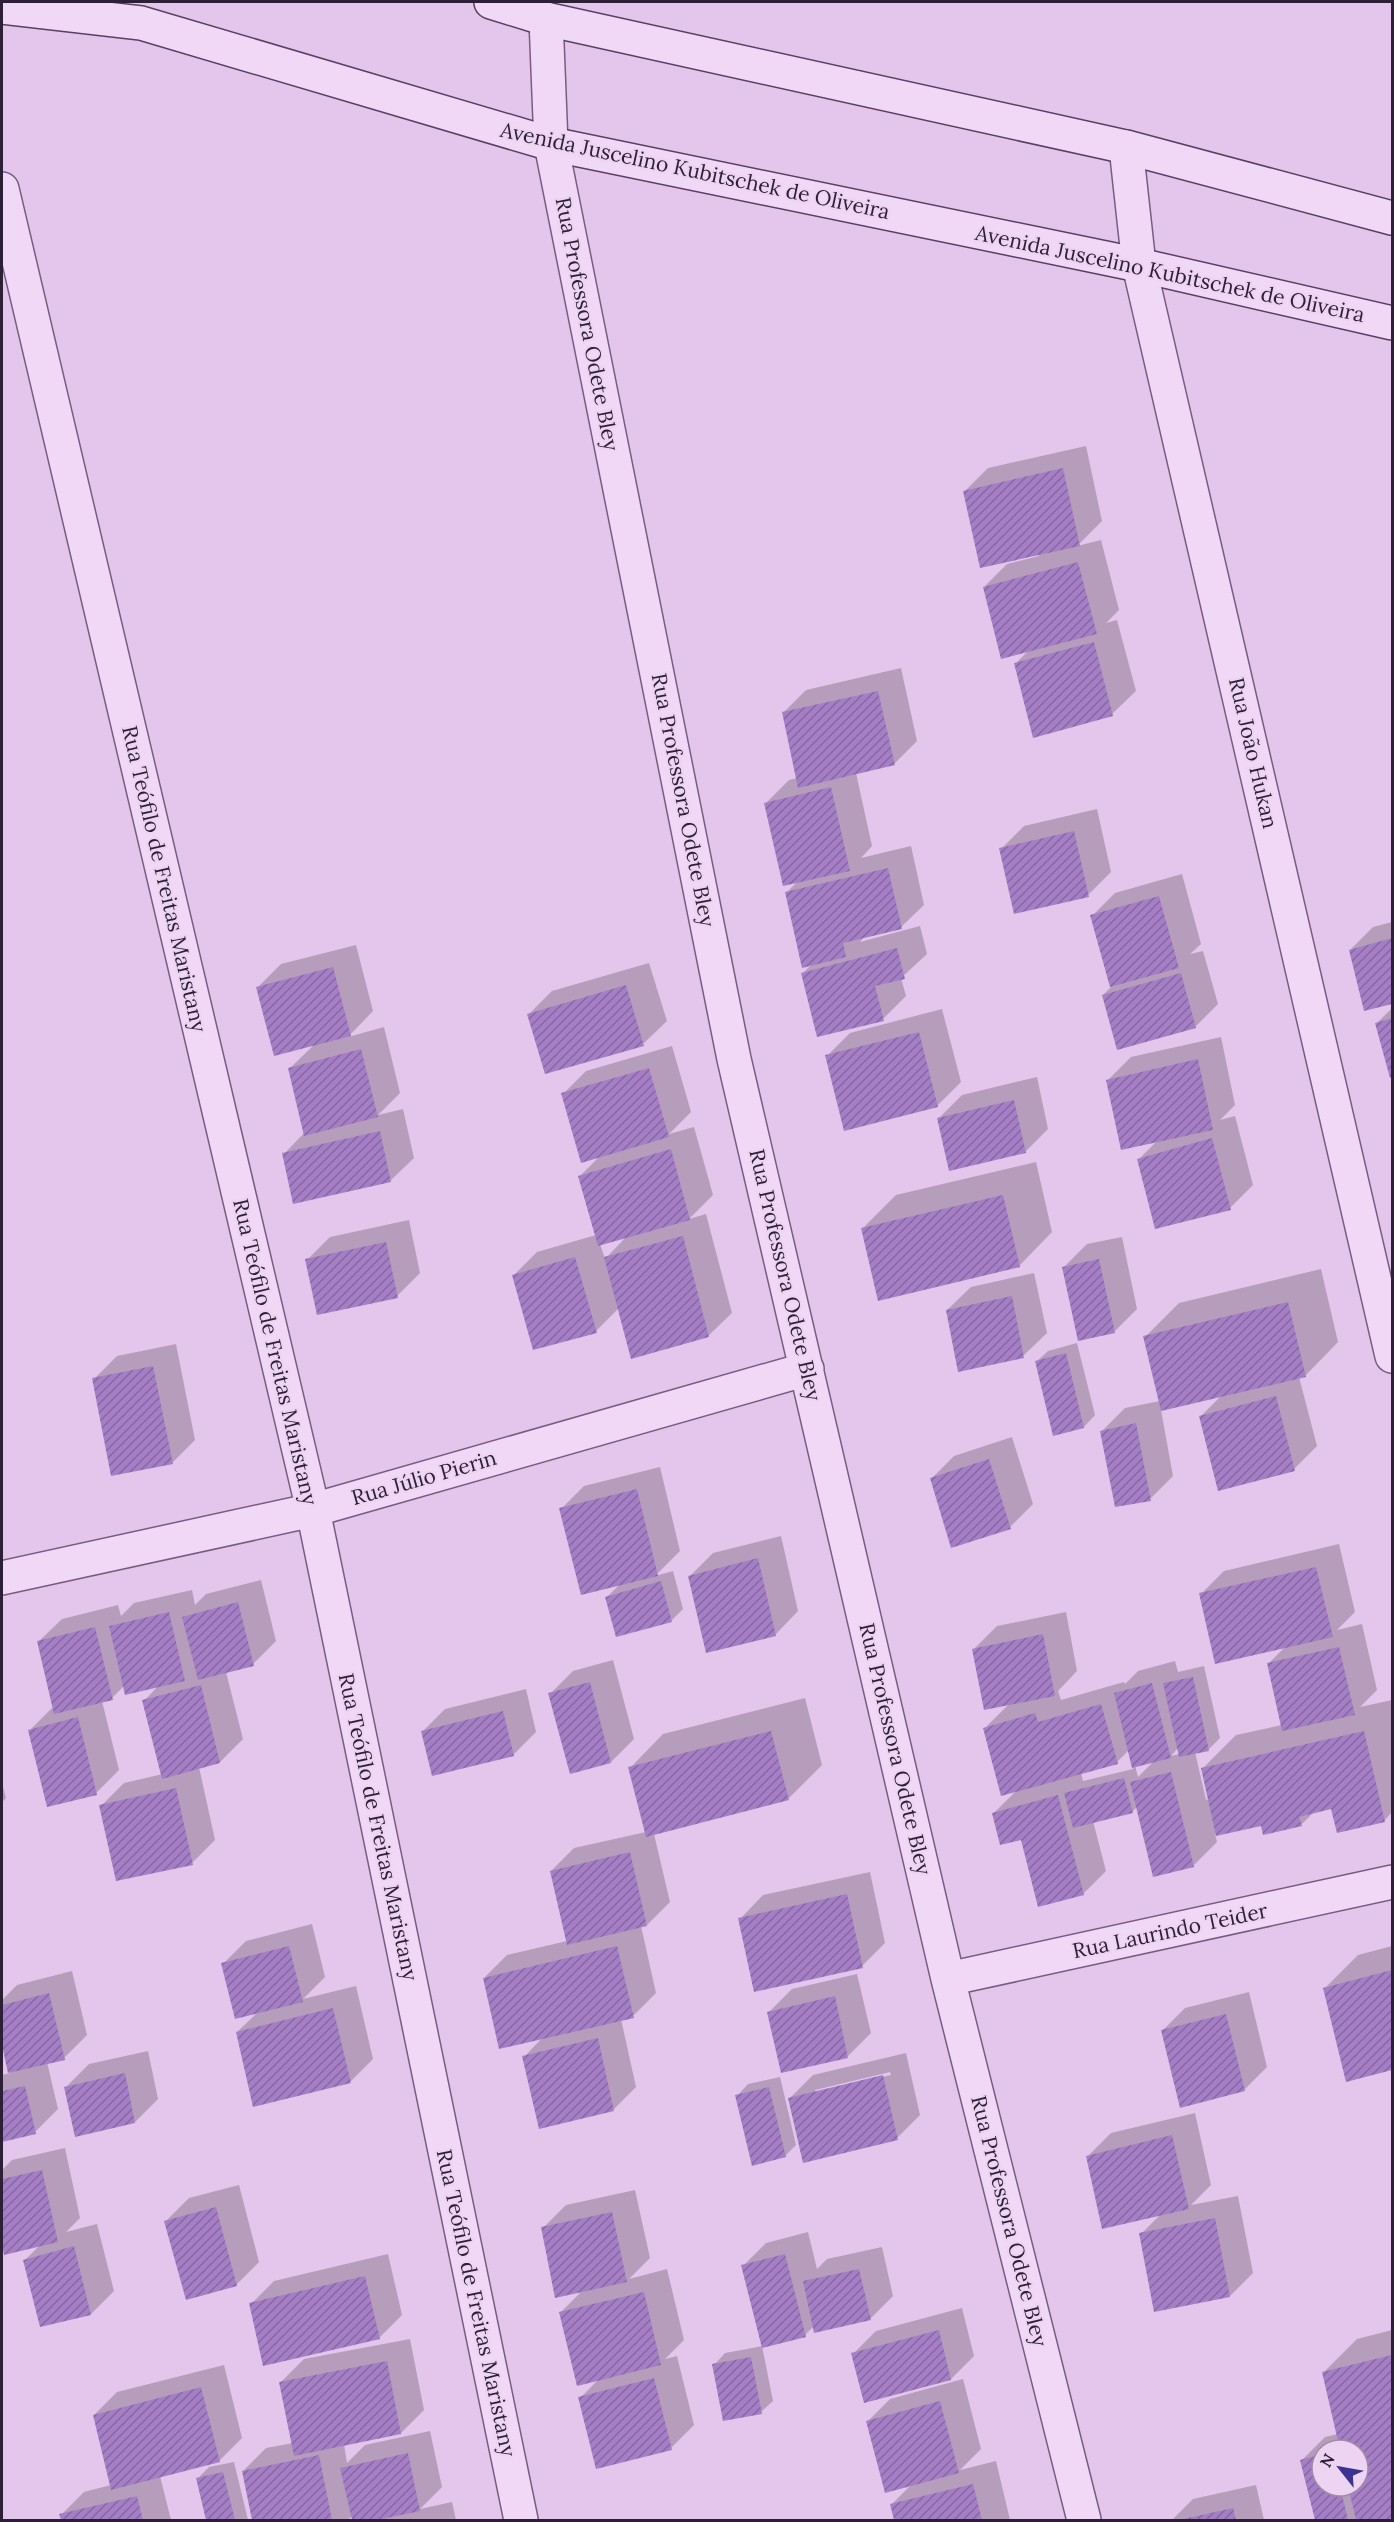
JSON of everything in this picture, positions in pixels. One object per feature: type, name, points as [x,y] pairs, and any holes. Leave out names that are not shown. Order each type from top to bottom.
[{"type":"street","points":[[490,2],[546,19],[1126,147],[1392,218]]},
{"type":"street","name":"Avenida Juscelino Kubitschek de Oliveira","points":[[2,7],[141,23],[551,144],[1140,264],[1392,323]]},
{"type":"street","name":"Rua Professora Odete Bley","points":[[546,19],[551,144],[734,1059],[948,1979],[1084,2520]]},
{"type":"street","name":"Rua João Hukan","points":[[1126,147],[1140,264],[1392,1356]]},
{"type":"street","name":"Rua Teófilo de Freitas Maristany","points":[[2,189],[313,1510],[521,2520]]},
{"type":"street","name":"Rua Júlio Pierin","points":[[2,1578],[313,1510],[807,1369]]},
{"type":"street","name":"Rua Laurindo Teider","points":[[948,1979],[1392,1882]]},
{"type":"building","points":[[1063,468],[1080,546],[980,568],[963,491]]},
{"type":"building","points":[[1078,562],[1097,634],[1001,659],[983,587]]},
{"type":"building","points":[[1094,642],[1113,716],[1033,738],[1014,663]]},
{"type":"building","points":[[878,691],[895,765],[798,788],[782,712]]},
{"type":"building","points":[[831,787],[850,871],[783,886],[764,803]]},
{"type":"building","points":[[1074,831],[1089,897],[1014,914],[999,848]]},
{"type":"building","points":[[888,868],[902,929],[843,943],[846,957],[802,968],[785,892]]},
{"type":"building","points":[[1159,896],[1179,968],[1110,987],[1090,915]]},
{"type":"building","points":[[1392,938],[1392,1004],[1364,1011],[1349,950]]},
{"type":"building","points":[[897,948],[905,979],[875,986],[884,1021],[817,1037],[801,973]]},
{"type":"building","points":[[333,967],[351,1036],[274,1056],[256,987]]},
{"type":"building","points":[[1181,973],[1196,1028],[1117,1050],[1102,995]]},
{"type":"building","points":[[626,985],[644,1046],[545,1074],[527,1014]]},
{"type":"building","points":[[1392,1018],[1392,1077],[1390,1078],[1375,1023]]},
{"type":"building","points":[[919,1032],[938,1107],[844,1131],[825,1055]]},
{"type":"building","points":[[361,1049],[378,1117],[304,1136],[288,1068]]},
{"type":"building","points":[[1198,1059],[1213,1130],[1121,1150],[1106,1080]]},
{"type":"building","points":[[649,1068],[669,1137],[581,1163],[561,1093]]},
{"type":"building","points":[[1014,1100],[1026,1153],[949,1171],[937,1118]]},
{"type":"building","points":[[380,1131],[391,1182],[293,1204],[282,1153]]},
{"type":"building","points":[[1212,1138],[1231,1210],[1155,1229],[1137,1159]]},
{"type":"building","points":[[671,1149],[690,1220],[598,1246],[578,1176]]},
{"type":"building","points":[[1003,1195],[1020,1267],[878,1301],[861,1228]]},
{"type":"building","points":[[683,1236],[709,1337],[631,1359],[604,1257]]},
{"type":"building","points":[[386,1242],[398,1298],[317,1315],[305,1259]]},
{"type":"building","points":[[575,1257],[597,1333],[533,1350],[512,1275]]},
{"type":"building","points":[[1099,1259],[1115,1333],[1078,1341],[1062,1267]]},
{"type":"building","points":[[1012,1296],[1024,1358],[958,1372],[946,1310]]},
{"type":"building","points":[[1288,1302],[1306,1377],[1161,1411],[1143,1336]]},
{"type":"building","points":[[1066,1353],[1084,1428],[1053,1436],[1035,1361]]},
{"type":"building","points":[[153,1366],[173,1464],[111,1476],[92,1378]]},
{"type":"building","points":[[1276,1396],[1295,1471],[1218,1491],[1199,1416]]},
{"type":"building","points":[[1136,1423],[1151,1501],[1115,1507],[1100,1431]]},
{"type":"building","points":[[989,1459],[1011,1529],[951,1548],[930,1478]]},
{"type":"building","points":[[637,1489],[658,1576],[581,1595],[559,1508]]},
{"type":"building","points":[[758,1558],[776,1636],[706,1653],[688,1576]]},
{"type":"building","points":[[1316,1567],[1333,1637],[1215,1664],[1199,1593]]},
{"type":"building","points":[[661,1581],[672,1622],[616,1637],[605,1597]]},
{"type":"building","points":[[238,1602],[254,1666],[198,1680],[182,1617]]},
{"type":"building","points":[[169,1612],[185,1681],[125,1695],[109,1626]]},
{"type":"building","points":[[95,1627],[113,1700],[54,1714],[37,1641]]},
{"type":"building","points":[[1043,1634],[1055,1696],[984,1710],[972,1649]]},
{"type":"building","points":[[1339,1647],[1355,1715],[1282,1731],[1267,1663]]},
{"type":"building","points":[[1193,1677],[1209,1751],[1179,1757],[1163,1683]]},
{"type":"building","points":[[590,1682],[611,1763],[570,1774],[548,1693]]},
{"type":"building","points":[[1152,1683],[1171,1758],[1132,1768],[1114,1693]]},
{"type":"building","points":[[201,1685],[220,1763],[162,1779],[142,1700]]},
{"type":"building","points":[[1101,1704],[1118,1764],[1001,1796],[983,1728],[1035,1713],[1038,1722]]},
{"type":"building","points":[[503,1711],[514,1756],[432,1776],[421,1731]]},
{"type":"building","points":[[78,1717],[97,1795],[47,1807],[28,1730]]},
{"type":"building","points":[[771,1731],[789,1800],[646,1837],[628,1767]]},
{"type":"building","points":[[1364,1731],[1385,1822],[1337,1833],[1331,1809],[1299,1817],[1302,1826],[1263,1835],[1261,1826],[1216,1836],[1201,1768]]},
{"type":"building","points":[[1171,1772],[1194,1867],[1153,1877],[1130,1782]]},
{"type":"building","points":[[1124,1778],[1133,1813],[1073,1828],[1064,1793]]},
{"type":"building","points":[[176,1788],[193,1865],[116,1881],[99,1805]]},
{"type":"building","points":[[1058,1795],[1084,1895],[1038,1907],[1021,1840],[1000,1845],[992,1813]]},
{"type":"building","points":[[630,1852],[647,1926],[567,1945],[550,1871]]},
{"type":"building","points":[[847,1894],[863,1968],[754,1992],[738,1918]]},
{"type":"building","points":[[289,1946],[303,2002],[235,2019],[221,1963]]},
{"type":"building","points":[[617,1946],[634,2018],[499,2049],[483,1978]]},
{"type":"building","points":[[1392,1970],[1392,2070],[1346,2082],[1323,1988]]},
{"type":"building","points":[[49,1993],[65,2060],[8,2073],[2,2045],[2,2005]]},
{"type":"building","points":[[835,1996],[848,2058],[781,2073],[767,2012]]},
{"type":"building","points":[[333,2008],[351,2083],[253,2107],[236,2032]]},
{"type":"building","points":[[1226,2014],[1245,2091],[1180,2108],[1161,2030]]},
{"type":"building","points":[[598,2038],[614,2111],[539,2129],[522,2056]]},
{"type":"building","points":[[125,2073],[135,2123],[75,2137],[64,2087]]},
{"type":"building","points":[[883,2075],[898,2140],[803,2163],[788,2098]]},
{"type":"building","points":[[25,2086],[36,2134],[2,2142],[2,2091]]},
{"type":"building","points":[[769,2087],[786,2157],[752,2166],[735,2095]]},
{"type":"building","points":[[1172,2135],[1189,2209],[1102,2229],[1086,2156]]},
{"type":"building","points":[[42,2170],[58,2242],[4,2255],[2,2179]]},
{"type":"building","points":[[216,2207],[237,2286],[186,2300],[164,2221]]},
{"type":"building","points":[[612,2212],[627,2282],[555,2298],[541,2227]]},
{"type":"building","points":[[1215,2218],[1230,2297],[1154,2312],[1139,2233]]},
{"type":"building","points":[[74,2246],[91,2315],[40,2327],[23,2260]]},
{"type":"building","points":[[785,2254],[806,2337],[762,2348],[741,2265]]},
{"type":"building","points":[[859,2269],[871,2320],[814,2333],[803,2281]]},
{"type":"building","points":[[365,2276],[380,2339],[263,2366],[249,2303]]},
{"type":"building","points":[[644,2292],[661,2365],[577,2386],[559,2312]]},
{"type":"building","points":[[939,2330],[951,2380],[864,2403],[851,2353]]},
{"type":"building","points":[[1392,2355],[1392,2520],[1356,2520],[1351,2498],[1370,2498],[1370,2438],[1337,2438],[1322,2372]]},
{"type":"building","points":[[751,2357],[762,2414],[723,2421],[712,2364]]},
{"type":"building","points":[[387,2361],[401,2434],[294,2456],[279,2382]]},
{"type":"building","points":[[654,2378],[672,2450],[596,2469],[578,2397]]},
{"type":"building","points":[[201,2387],[220,2462],[111,2490],[93,2415]]},
{"type":"building","points":[[940,2401],[959,2473],[885,2493],[866,2421]]},
{"type":"building","points":[[408,2453],[420,2511],[377,2520],[352,2520],[340,2468]]},
{"type":"building","points":[[319,2455],[332,2520],[252,2520],[242,2471]]},
{"type":"building","points":[[1310,2457],[1310,2498],[1343,2498],[1348,2520],[1315,2520],[1300,2460]]},
{"type":"building","points":[[223,2472],[235,2520],[206,2520],[196,2478]]},
{"type":"building","points":[[973,2484],[982,2520],[894,2520],[890,2504]]},
{"type":"building","points":[[137,2496],[143,2520],[61,2520],[59,2514]]},
{"type":"building","points":[[1233,2508],[1236,2520],[1179,2520]]}]
